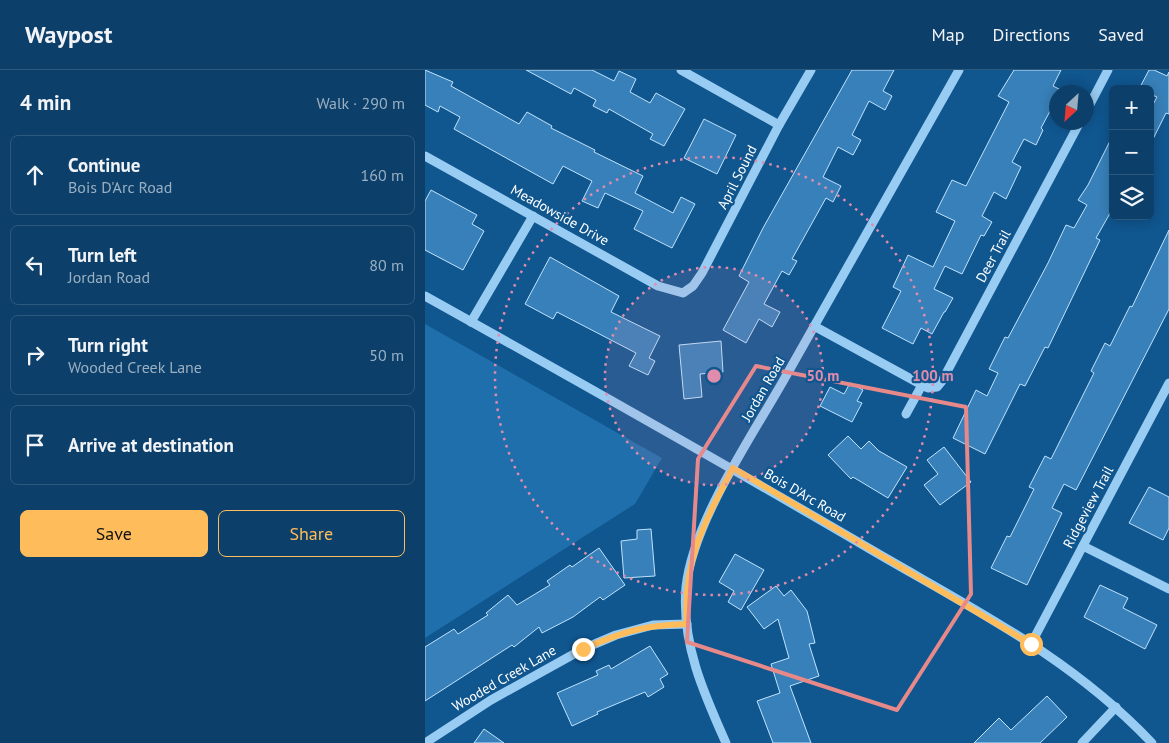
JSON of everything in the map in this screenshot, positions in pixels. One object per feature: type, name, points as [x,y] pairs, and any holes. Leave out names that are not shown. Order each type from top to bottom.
[{"type":"street","points":[[681,70],[779,126]]},
{"type":"street","name":"April Sound","points":[[683,293],[693,286],[702,274],[779,126],[811,70]]},
{"type":"street","name":"Jordan Road","points":[[726,743],[708,704],[693,659],[687,624],[687,587],[696,542],[733,468],[959,70]]},
{"type":"street","points":[[1094,97],[1108,70]]},
{"type":"street","name":"Deer Trail","points":[[922,385],[933,389],[942,381],[1076,130]]},
{"type":"street","name":"Meadowside Drive","points":[[425,156],[658,286],[683,293]]},
{"type":"street","points":[[471,322],[533,216]]},
{"type":"street","name":"Bois D'Arc Road","points":[[425,296],[733,468],[1031,644],[1079,676],[1116,706],[1153,743]]},
{"type":"street","points":[[815,326],[922,385],[906,414]]},
{"type":"street","name":"Ridgeview Trail","points":[[1031,644],[1169,383]]},
{"type":"street","points":[[1083,546],[1169,590]]},
{"type":"street","name":"Wooded Creek Lane","points":[[425,743],[491,700],[583,649],[616,635],[653,625],[687,624]]},
{"type":"street","points":[[1082,743],[1116,706]]},
{"type":"highlighted area","points":[[756,366],[966,407],[971,594],[897,710],[687,642],[698,459]]},
{"type":"shaded area","points":[[425,324],[662,458],[635,504],[425,638]]},
{"type":"building","points":[[425,70],[453,82],[451,86],[519,124],[527,112],[552,126],[551,128],[595,150],[594,152],[643,176],[635,193],[673,213],[681,197],[695,204],[672,248],[634,229],[643,211],[605,193],[598,208],[582,201],[592,181],[563,166],[553,184],[454,129],[460,117],[440,106],[438,112],[425,105]]},
{"type":"building","points":[[526,70],[592,70],[614,81],[619,71],[636,79],[630,92],[650,103],[656,93],[685,109],[664,146],[650,139],[653,134],[609,109],[607,113],[593,106],[596,100],[574,88],[571,94]]},
{"type":"building","points":[[852,70],[894,70],[883,91],[892,96],[885,110],[869,101],[852,135],[861,140],[853,155],[838,147],[823,177],[841,186],[833,202],[826,198],[792,259],[797,261],[789,275],[782,271],[764,304],[780,312],[772,327],[759,319],[746,343],[723,330],[749,282],[739,276],[763,228]]},
{"type":"building","points":[[1014,70],[1061,70],[1054,85],[1049,85],[1049,113],[1041,128],[1043,130],[1036,145],[1024,139],[1012,162],[1021,167],[1006,199],[994,192],[982,216],[992,222],[984,236],[981,235],[962,274],[945,266],[934,289],[953,298],[932,334],[921,328],[913,344],[882,328],[901,291],[893,287],[908,255],[933,267],[955,221],[936,212],[952,180],[966,186],[1009,102],[998,96]]},
{"type":"building","points":[[1149,70],[1154,70],[1167,76],[1169,72],[1169,114],[1166,113],[1154,137],[1154,103],[1157,97],[1154,96],[1154,85],[1141,85]]},
{"type":"building","points":[[704,119],[736,135],[717,174],[684,158]]},
{"type":"building","points":[[1109,143],[1109,215],[1096,238],[1100,240],[1048,348],[1045,347],[1025,386],[1020,384],[985,454],[953,438],[976,390],[987,396],[998,373],[989,369],[1005,337],[1008,338],[1066,225],[1074,228],[1087,205],[1078,200],[1088,185]]},
{"type":"building","points":[[431,190],[477,215],[472,224],[484,231],[463,270],[425,250],[425,201]]},
{"type":"building","points":[[1169,230],[1169,309],[1076,490],[1064,484],[1052,508],[1062,513],[1027,585],[991,568],[1007,536],[1010,537],[1034,489],[1029,487],[1045,456],[1051,459],[1094,373],[1091,371],[1105,343],[1110,346],[1130,306],[1132,307]]},
{"type":"building","points":[[550,257],[619,296],[611,312],[660,336],[649,358],[655,361],[648,375],[629,366],[636,353],[557,312],[553,319],[525,304]]},
{"type":"building","points":[[721,341],[723,372],[700,374],[702,397],[684,399],[679,345]]},
{"type":"building","points":[[850,383],[863,390],[857,401],[862,403],[852,422],[820,406],[830,387],[844,394]]},
{"type":"building","points":[[848,436],[861,449],[869,441],[879,451],[907,467],[888,498],[853,477],[851,479],[828,455]]},
{"type":"building","points":[[944,447],[971,482],[940,505],[924,485],[938,474],[927,460]]},
{"type":"building","points":[[1149,487],[1169,497],[1169,528],[1163,540],[1129,523]]},
{"type":"building","points":[[651,529],[655,576],[624,578],[621,541],[637,539],[637,530]]},
{"type":"building","points":[[599,548],[625,585],[603,600],[600,597],[573,617],[542,633],[539,627],[514,647],[512,645],[425,701],[425,647],[454,629],[458,634],[488,615],[486,613],[508,595],[517,605],[550,585],[547,581],[570,565],[572,567]]},
{"type":"building","points":[[735,554],[764,570],[741,610],[728,602],[734,591],[719,582]]},
{"type":"building","points":[[1100,585],[1128,598],[1123,608],[1157,625],[1145,649],[1084,617]]},
{"type":"building","points":[[776,586],[784,596],[791,590],[807,611],[815,643],[809,644],[819,676],[790,686],[811,743],[773,743],[757,701],[780,693],[771,664],[789,658],[778,619],[764,629],[747,607]]},
{"type":"building","points":[[650,646],[668,674],[660,679],[664,687],[648,697],[645,692],[597,712],[598,714],[572,726],[557,693],[598,675],[596,671],[609,665],[611,669]]},
{"type":"building","points":[[1047,696],[1067,717],[1040,743],[974,743],[999,718],[1011,730]]},
{"type":"building","points":[[484,729],[504,743],[474,743]]},
{"type":"route","points":[[583,649],[616,635],[653,625],[687,624],[685,604],[689,570],[696,542],[733,468],[1031,644]]}]
